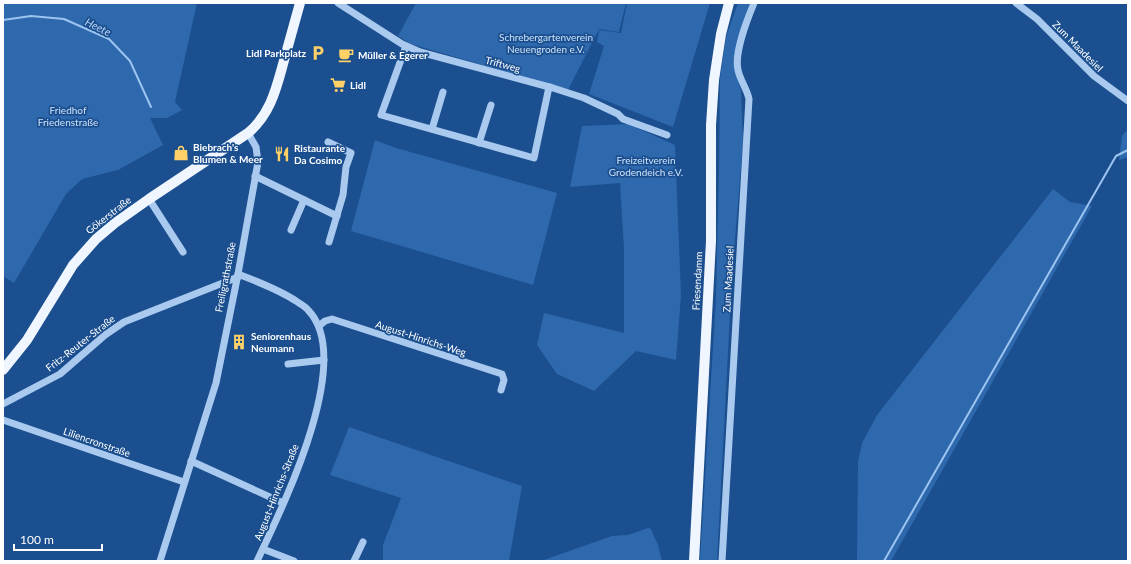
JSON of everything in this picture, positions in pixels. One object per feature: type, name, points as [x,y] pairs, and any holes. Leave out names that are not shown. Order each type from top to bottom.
[{"type":"main road","points":[[248,133],[265,115],[275,92],[300,3]]},
{"type":"main road","name":"Friesendamm","points":[[694,561],[711,241],[711,125],[717,57],[721,34],[730,3]]},
{"type":"main road","name":"Gökerstraße","points":[[3,370],[27,340],[63,280],[88,247],[115,223],[248,133]]},
{"type":"street","name":"Triftweg","points":[[338,3],[406,46],[420,52],[584,98],[618,114],[623,119],[667,135]]},
{"type":"street","name":"Zum Maadesiel","points":[[722,561],[749,100],[740,77],[737,64],[742,36],[754,3]]},
{"type":"street","name":"Zum Maadesiel","points":[[1016,3],[1037,19],[1094,76],[1128,101]]},
{"type":"street","points":[[406,46],[381,115],[432,130],[534,158],[549,87]]},
{"type":"street","points":[[432,130],[443,92]]},
{"type":"street","points":[[479,143],[491,105]]},
{"type":"street","name":"Freiligrathstraße","points":[[160,561],[216,383],[238,275],[258,154],[256,147],[248,133]]},
{"type":"street","points":[[328,142],[351,153],[346,167],[343,196],[329,242]]},
{"type":"street","points":[[255,176],[337,216]]},
{"type":"street","points":[[149,199],[183,252]]},
{"type":"street","points":[[291,230],[304,200]]},
{"type":"street","name":"August-Hinrichs-Straße","points":[[238,275],[281,291],[308,309],[319,326],[324,346],[324,370],[319,401],[300,466],[258,561]]},
{"type":"street","name":"Fritz-Reuter-Straße","points":[[3,404],[60,374],[105,335],[124,322],[238,275]]},
{"type":"street","name":"August-Hinrichs-Weg","points":[[319,326],[325,321],[332,319],[502,374],[504,380],[501,390]]},
{"type":"street","points":[[288,364],[324,360]]},
{"type":"street","name":"Liliencronstraße","points":[[3,420],[184,482]]},
{"type":"street","points":[[191,461],[283,504]]},
{"type":"street","points":[[354,561],[363,542]]},
{"type":"street","points":[[263,549],[294,561]]},
{"type":"green space","name":"Friedhof Friedenstraße","points":[[3,3],[197,3],[175,102],[182,110],[167,118],[150,118],[163,145],[118,170],[82,179],[66,194],[14,283],[3,276]]},
{"type":"green space","name":"Schrebergartenverein Neuengroden e.V.","points":[[416,3],[626,3],[619,32],[599,29],[568,90],[411,44],[398,36]]},
{"type":"green space","points":[[627,3],[710,3],[673,127],[589,94],[604,46],[597,42],[599,30],[621,33]]},
{"type":"green space","points":[[738,3],[750,3],[736,43],[734,69],[741,90],[743,142],[732,276],[717,561],[700,561],[716,298],[720,79],[726,37]]},
{"type":"green space","name":"Freizeitverein Grodendeich e.V.","points":[[628,124],[675,145],[681,295],[676,360],[636,351],[594,391],[557,374],[537,345],[544,313],[624,333],[624,249],[620,183],[570,187],[582,126]]},
{"type":"green space","points":[[1128,129],[1128,157],[1119,160],[1122,136]]},
{"type":"green space","points":[[375,140],[396,148],[557,193],[533,285],[351,231]]},
{"type":"green space","points":[[1053,189],[1070,202],[1092,206],[891,561],[857,561],[858,462],[862,443],[877,415]]},
{"type":"green space","points":[[349,427],[522,486],[509,561],[383,561],[383,545],[401,498],[330,475]]},
{"type":"green space","points":[[648,528],[651,529],[658,545],[662,561],[541,561],[612,536],[628,535]]},
{"type":"waterway","name":"Heete","points":[[3,20],[31,16],[64,19],[109,39],[130,61],[151,107]]},
{"type":"waterway","points":[[884,561],[1116,156],[1128,150]]},
{"type":"place","name":"Lidl Parkplatz","points":[[318,53]]},
{"type":"place","name":"Müller & Egerer","points":[[346,55]]},
{"type":"place","name":"Lidl","points":[[338,85]]},
{"type":"place","name":"Biebrach's Blumen & Meer","points":[[181,153]]},
{"type":"place","name":"Ristaurante Da Cosimo","points":[[282,154]]},
{"type":"place","name":"Seniorenhaus Neumann","points":[[239,342]]}]
